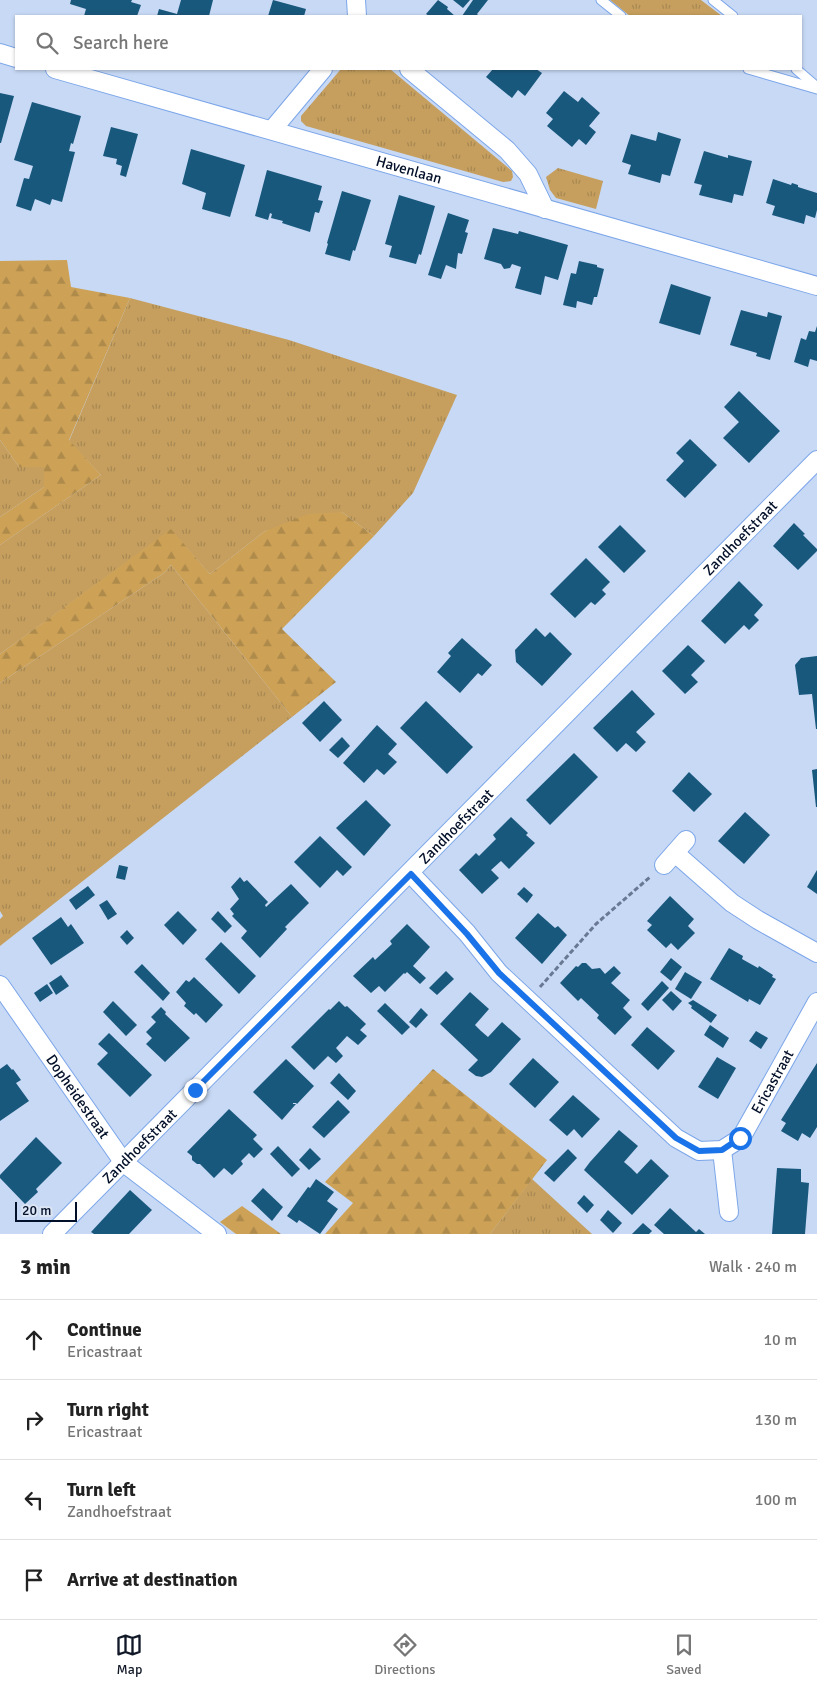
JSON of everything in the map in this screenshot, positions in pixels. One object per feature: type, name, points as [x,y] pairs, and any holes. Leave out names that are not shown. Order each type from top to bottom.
[{"type":"street","points":[[356,0],[357,15]]},
{"type":"street","points":[[0,53],[15,58]]},
{"type":"street","name":"Havenlaan","points":[[60,70],[817,286]]},
{"type":"street","points":[[272,130],[322,70]]},
{"type":"street","points":[[410,70],[507,150],[528,174],[545,208]]},
{"type":"street","name":"Zandhoefstraat","points":[[52,1234],[815,468]]},
{"type":"street","points":[[675,852],[732,903],[817,953]]},
{"type":"street","points":[[411,874],[467,934],[499,973],[676,1138],[699,1151],[722,1150],[729,1212]]},
{"type":"street","name":"Dopheidestraat","points":[[0,985],[124,1163],[217,1234]]},
{"type":"street","name":"Ericastraat","points":[[722,1150],[740,1138],[817,1002]]},
{"type":"lane","points":[[602,0],[620,15]]},
{"type":"lane","points":[[713,0],[732,15]]},
{"type":"lane","points":[[752,70],[817,88]]},
{"type":"lane","points":[[797,70],[817,88]]},
{"type":"path","points":[[528,1000],[596,924],[675,852]]},
{"type":"green space","points":[[610,0],[701,0],[721,15],[629,15]]},
{"type":"green space","points":[[340,70],[391,70],[512,171],[513,177],[511,181],[503,182],[306,126],[301,121],[301,116]]},
{"type":"green space","points":[[558,168],[603,181],[596,209],[556,198],[550,190],[546,177]]},
{"type":"green space","points":[[67,260],[71,287],[130,298],[69,440],[101,475],[0,545],[0,517],[44,487],[44,467],[19,467],[0,440],[0,261]]},
{"type":"green space","points":[[130,298],[289,340],[457,395],[413,493],[374,536],[342,512],[265,531],[210,574],[171,530],[0,654],[0,545],[101,475],[69,441]]},
{"type":"green space","points":[[0,440],[19,467],[44,467],[44,487],[0,517]]},
{"type":"green space","points":[[342,512],[374,536],[282,629],[336,682],[292,717],[171,565],[164,573],[0,683],[0,654],[171,529],[210,574],[265,531],[308,514]]},
{"type":"green space","points":[[171,565],[292,717],[0,946],[0,919],[3,916],[0,911],[0,683],[164,573]]},
{"type":"green space","points":[[433,1069],[547,1160],[490,1234],[325,1234],[353,1203],[325,1182]]},
{"type":"green space","points":[[532,1179],[592,1234],[490,1234]]},
{"type":"green space","points":[[242,1206],[281,1234],[236,1234],[220,1222]]},
{"type":"building","points":[[71,0],[132,0],[131,2],[141,5],[137,15],[84,15],[86,9],[70,4]]},
{"type":"building","points":[[181,0],[213,0],[209,15],[157,15],[159,9],[177,14]]},
{"type":"building","points":[[273,0],[306,9],[304,15],[268,15]]},
{"type":"building","points":[[438,0],[448,7],[447,9],[454,15],[428,15],[426,14]]},
{"type":"building","points":[[453,0],[470,0],[463,8]]},
{"type":"building","points":[[473,0],[488,0],[478,15],[463,15]]},
{"type":"building","points":[[492,70],[538,70],[542,73],[525,96],[518,90],[512,98],[486,77]]},
{"type":"building","points":[[564,91],[578,102],[582,97],[600,113],[589,126],[596,132],[586,145],[579,139],[572,147],[547,126],[553,119],[546,113]]},
{"type":"building","points":[[0,93],[14,96],[1,143],[0,143]]},
{"type":"building","points":[[32,102],[81,116],[73,144],[71,143],[69,151],[75,152],[62,202],[52,199],[50,205],[35,199],[31,211],[16,206],[24,178],[29,179],[33,166],[14,160]]},
{"type":"building","points":[[111,127],[138,134],[126,177],[120,175],[122,166],[116,164],[117,159],[103,156]]},
{"type":"building","points":[[658,132],[681,139],[670,176],[662,174],[660,183],[628,174],[631,165],[622,162],[631,134],[656,141]]},
{"type":"building","points":[[191,149],[245,165],[230,217],[202,209],[206,193],[182,184]]},
{"type":"building","points":[[704,151],[728,158],[728,155],[752,161],[743,196],[734,194],[732,203],[699,195],[702,185],[694,183]]},
{"type":"building","points":[[267,170],[322,186],[318,200],[323,201],[319,213],[315,212],[310,232],[271,218],[272,214],[270,213],[268,220],[255,216]]},
{"type":"building","points":[[773,179],[791,185],[792,183],[817,193],[815,218],[806,215],[804,224],[772,215],[775,206],[766,203]]},
{"type":"building","points":[[342,191],[371,200],[350,261],[325,254]]},
{"type":"building","points":[[399,195],[435,206],[421,255],[419,254],[416,264],[389,257],[392,246],[385,244]]},
{"type":"building","points":[[448,213],[469,220],[465,232],[468,233],[462,254],[458,253],[456,269],[446,265],[441,279],[428,275]]},
{"type":"building","points":[[493,228],[518,234],[519,231],[568,245],[558,280],[545,276],[541,295],[515,288],[521,267],[512,264],[510,268],[504,269],[501,264],[484,259]]},
{"type":"building","points":[[579,261],[597,265],[597,267],[604,269],[597,297],[594,297],[592,305],[577,301],[576,308],[563,305],[571,273],[576,274]]},
{"type":"building","points":[[671,284],[711,297],[700,335],[659,323]]},
{"type":"building","points":[[741,310],[767,317],[768,312],[782,316],[770,360],[756,356],[757,353],[730,345]]},
{"type":"building","points":[[817,326],[817,361],[810,359],[808,367],[794,362],[801,338],[806,340],[809,331],[815,332]]},
{"type":"building","points":[[739,391],[780,431],[749,463],[723,438],[739,422],[724,407]]},
{"type":"building","points":[[690,439],[717,465],[685,498],[666,480],[684,461],[676,453]]},
{"type":"building","points":[[794,523],[817,549],[798,570],[773,546]]},
{"type":"building","points":[[620,525],[646,551],[624,573],[598,547]]},
{"type":"building","points":[[586,558],[610,582],[602,590],[606,594],[595,605],[591,602],[575,618],[550,594]]},
{"type":"building","points":[[739,581],[763,605],[754,615],[759,620],[749,630],[744,625],[725,644],[701,621]]},
{"type":"building","points":[[536,628],[545,637],[550,632],[572,654],[542,686],[516,662],[515,650]]},
{"type":"building","points":[[462,638],[492,665],[482,676],[478,673],[460,693],[437,672],[451,656],[448,653]]},
{"type":"building","points":[[688,645],[705,661],[691,675],[698,682],[685,694],[662,671]]},
{"type":"building","points":[[817,656],[816,729],[812,694],[799,695],[795,665],[801,658]]},
{"type":"building","points":[[632,690],[655,714],[636,732],[646,742],[636,752],[626,743],[617,752],[593,728]]},
{"type":"building","points":[[324,701],[342,720],[320,742],[302,723]]},
{"type":"building","points":[[426,701],[473,747],[447,774],[400,728]]},
{"type":"building","points":[[377,725],[397,744],[388,754],[397,762],[384,775],[377,769],[364,783],[343,763]]},
{"type":"building","points":[[342,737],[350,746],[338,758],[329,750]]},
{"type":"building","points":[[574,753],[598,777],[550,825],[526,800]]},
{"type":"building","points":[[817,769],[817,807],[816,807],[812,770]]},
{"type":"building","points":[[689,772],[712,794],[694,812],[672,791]]},
{"type":"building","points":[[366,800],[391,825],[364,856],[336,828]]},
{"type":"building","points":[[745,812],[770,835],[744,864],[718,841]]},
{"type":"building","points":[[511,817],[528,833],[526,835],[535,843],[509,869],[501,861],[491,870],[499,878],[482,894],[459,870],[476,853],[479,856],[496,839],[493,835]]},
{"type":"building","points":[[320,836],[352,867],[343,876],[337,870],[320,888],[294,862]]},
{"type":"building","points":[[119,865],[128,867],[125,880],[116,878]]},
{"type":"building","points":[[817,870],[817,894],[807,887]]},
{"type":"building","points":[[240,877],[244,882],[247,880],[268,902],[265,905],[266,907],[291,884],[309,903],[285,927],[287,929],[260,958],[241,938],[247,931],[232,916],[234,914],[230,909],[239,899],[231,887]]},
{"type":"building","points":[[88,886],[95,895],[76,910],[69,900]]},
{"type":"building","points":[[524,887],[533,895],[527,903],[517,894]]},
{"type":"building","points":[[670,896],[694,919],[688,926],[695,933],[678,950],[671,943],[666,948],[647,930],[652,925],[647,921]]},
{"type":"building","points":[[107,900],[117,914],[108,920],[99,905]]},
{"type":"building","points":[[178,911],[197,930],[183,945],[164,925]]},
{"type":"building","points":[[218,911],[232,926],[225,933],[211,919]]},
{"type":"building","points":[[538,913],[555,928],[558,926],[567,935],[542,964],[515,938]]},
{"type":"building","points":[[61,917],[68,927],[71,924],[84,943],[51,965],[32,938]]},
{"type":"building","points":[[407,924],[430,947],[413,966],[426,978],[420,984],[407,972],[385,992],[379,986],[371,993],[353,976],[373,957],[375,960],[392,944],[390,941]]},
{"type":"building","points":[[127,930],[134,938],[127,945],[120,937]]},
{"type":"building","points":[[221,942],[256,976],[239,994],[205,959]]},
{"type":"building","points":[[729,948],[743,956],[742,959],[758,968],[759,966],[776,979],[760,1005],[749,999],[748,1002],[710,979]]},
{"type":"building","points":[[671,958],[682,967],[671,981],[660,972]]},
{"type":"building","points":[[582,963],[586,963],[592,969],[600,968],[605,974],[614,966],[621,973],[611,983],[630,1000],[623,1008],[632,1017],[615,1035],[597,1018],[599,1015],[581,998],[578,1001],[560,983],[576,966],[578,967]]},
{"type":"building","points":[[142,964],[170,993],[163,1001],[134,972]]},
{"type":"building","points":[[446,971],[454,979],[437,995],[429,988]]},
{"type":"building","points":[[685,972],[702,982],[691,999],[675,989]]},
{"type":"building","points":[[61,975],[69,986],[56,995],[49,983]]},
{"type":"building","points":[[194,977],[223,1005],[206,1023],[196,1013],[194,1015],[184,1006],[186,1003],[176,992],[186,980],[189,982]]},
{"type":"building","points":[[662,981],[669,988],[648,1011],[641,1004]]},
{"type":"building","points":[[47,984],[53,993],[40,1002],[34,993]]},
{"type":"building","points":[[671,991],[682,1001],[673,1011],[662,1000]]},
{"type":"building","points":[[470,992],[489,1009],[475,1025],[481,1031],[488,1037],[502,1022],[521,1039],[491,1072],[482,1077],[476,1076],[468,1070],[478,1060],[440,1024]]},
{"type":"building","points":[[693,1000],[717,1015],[711,1023],[691,1008],[692,1006],[688,1003]]},
{"type":"building","points":[[113,1001],[137,1025],[126,1036],[103,1012]]},
{"type":"building","points":[[339,1001],[366,1024],[360,1030],[367,1036],[358,1045],[347,1036],[336,1048],[343,1056],[336,1063],[328,1056],[314,1070],[291,1047]]},
{"type":"building","points":[[385,1003],[410,1027],[402,1035],[377,1011]]},
{"type":"building","points":[[161,1007],[166,1012],[165,1014],[190,1038],[165,1062],[146,1044],[152,1038],[146,1032],[156,1022],[151,1017]]},
{"type":"building","points":[[421,1008],[428,1015],[416,1028],[409,1022]]},
{"type":"building","points":[[710,1025],[729,1038],[723,1048],[704,1035]]},
{"type":"building","points":[[647,1027],[675,1051],[658,1070],[631,1045]]},
{"type":"building","points":[[756,1031],[768,1038],[761,1049],[749,1041]]},
{"type":"building","points":[[109,1033],[152,1075],[130,1097],[97,1064],[108,1053],[98,1044]]},
{"type":"building","points":[[717,1057],[736,1068],[718,1099],[698,1087]]},
{"type":"building","points":[[533,1058],[559,1082],[535,1108],[509,1084]]},
{"type":"building","points":[[286,1059],[314,1086],[297,1104],[293,1103],[296,1104],[282,1120],[253,1092]]},
{"type":"building","points":[[817,1063],[817,1127],[810,1138],[802,1133],[798,1141],[781,1131],[786,1123],[781,1120]]},
{"type":"building","points":[[7,1064],[21,1080],[16,1083],[29,1101],[0,1121],[0,1069]]},
{"type":"building","points":[[339,1073],[356,1091],[348,1100],[330,1083]]},
{"type":"building","points":[[573,1095],[600,1119],[582,1138],[574,1129],[567,1136],[549,1120]]},
{"type":"building","points":[[338,1100],[350,1112],[324,1138],[312,1127]]},
{"type":"building","points":[[229,1109],[257,1135],[253,1139],[263,1149],[254,1158],[249,1153],[241,1161],[243,1164],[232,1175],[224,1168],[214,1178],[200,1164],[192,1160],[192,1156],[187,1152]]},
{"type":"building","points":[[619,1130],[638,1146],[624,1162],[637,1174],[651,1159],[669,1176],[632,1215],[584,1170]]},
{"type":"building","points":[[36,1137],[62,1163],[36,1189],[38,1192],[25,1204],[0,1178],[0,1175]]},
{"type":"building","points":[[278,1146],[300,1169],[292,1177],[270,1154]]},
{"type":"building","points":[[310,1148],[321,1159],[309,1170],[299,1160]]},
{"type":"building","points":[[568,1149],[577,1158],[554,1182],[544,1173]]},
{"type":"building","points":[[777,1168],[801,1169],[801,1182],[809,1183],[805,1234],[772,1234]]},
{"type":"building","points":[[316,1179],[334,1192],[327,1201],[338,1209],[320,1234],[299,1220],[297,1223],[287,1216]]},
{"type":"building","points":[[263,1188],[283,1207],[272,1221],[251,1201]]},
{"type":"building","points":[[130,1190],[152,1210],[129,1234],[94,1234],[91,1232]]},
{"type":"building","points":[[584,1195],[594,1205],[587,1213],[577,1203]]},
{"type":"building","points":[[670,1208],[696,1232],[699,1229],[705,1234],[664,1234],[654,1225]]},
{"type":"building","points":[[608,1210],[622,1223],[613,1233],[600,1220]]},
{"type":"building","points":[[643,1223],[652,1231],[649,1234],[632,1234]]},
{"type":"route","points":[[195,1090],[411,874],[467,934],[488,962],[499,973],[676,1138],[699,1151],[722,1150],[740,1138]]}]
